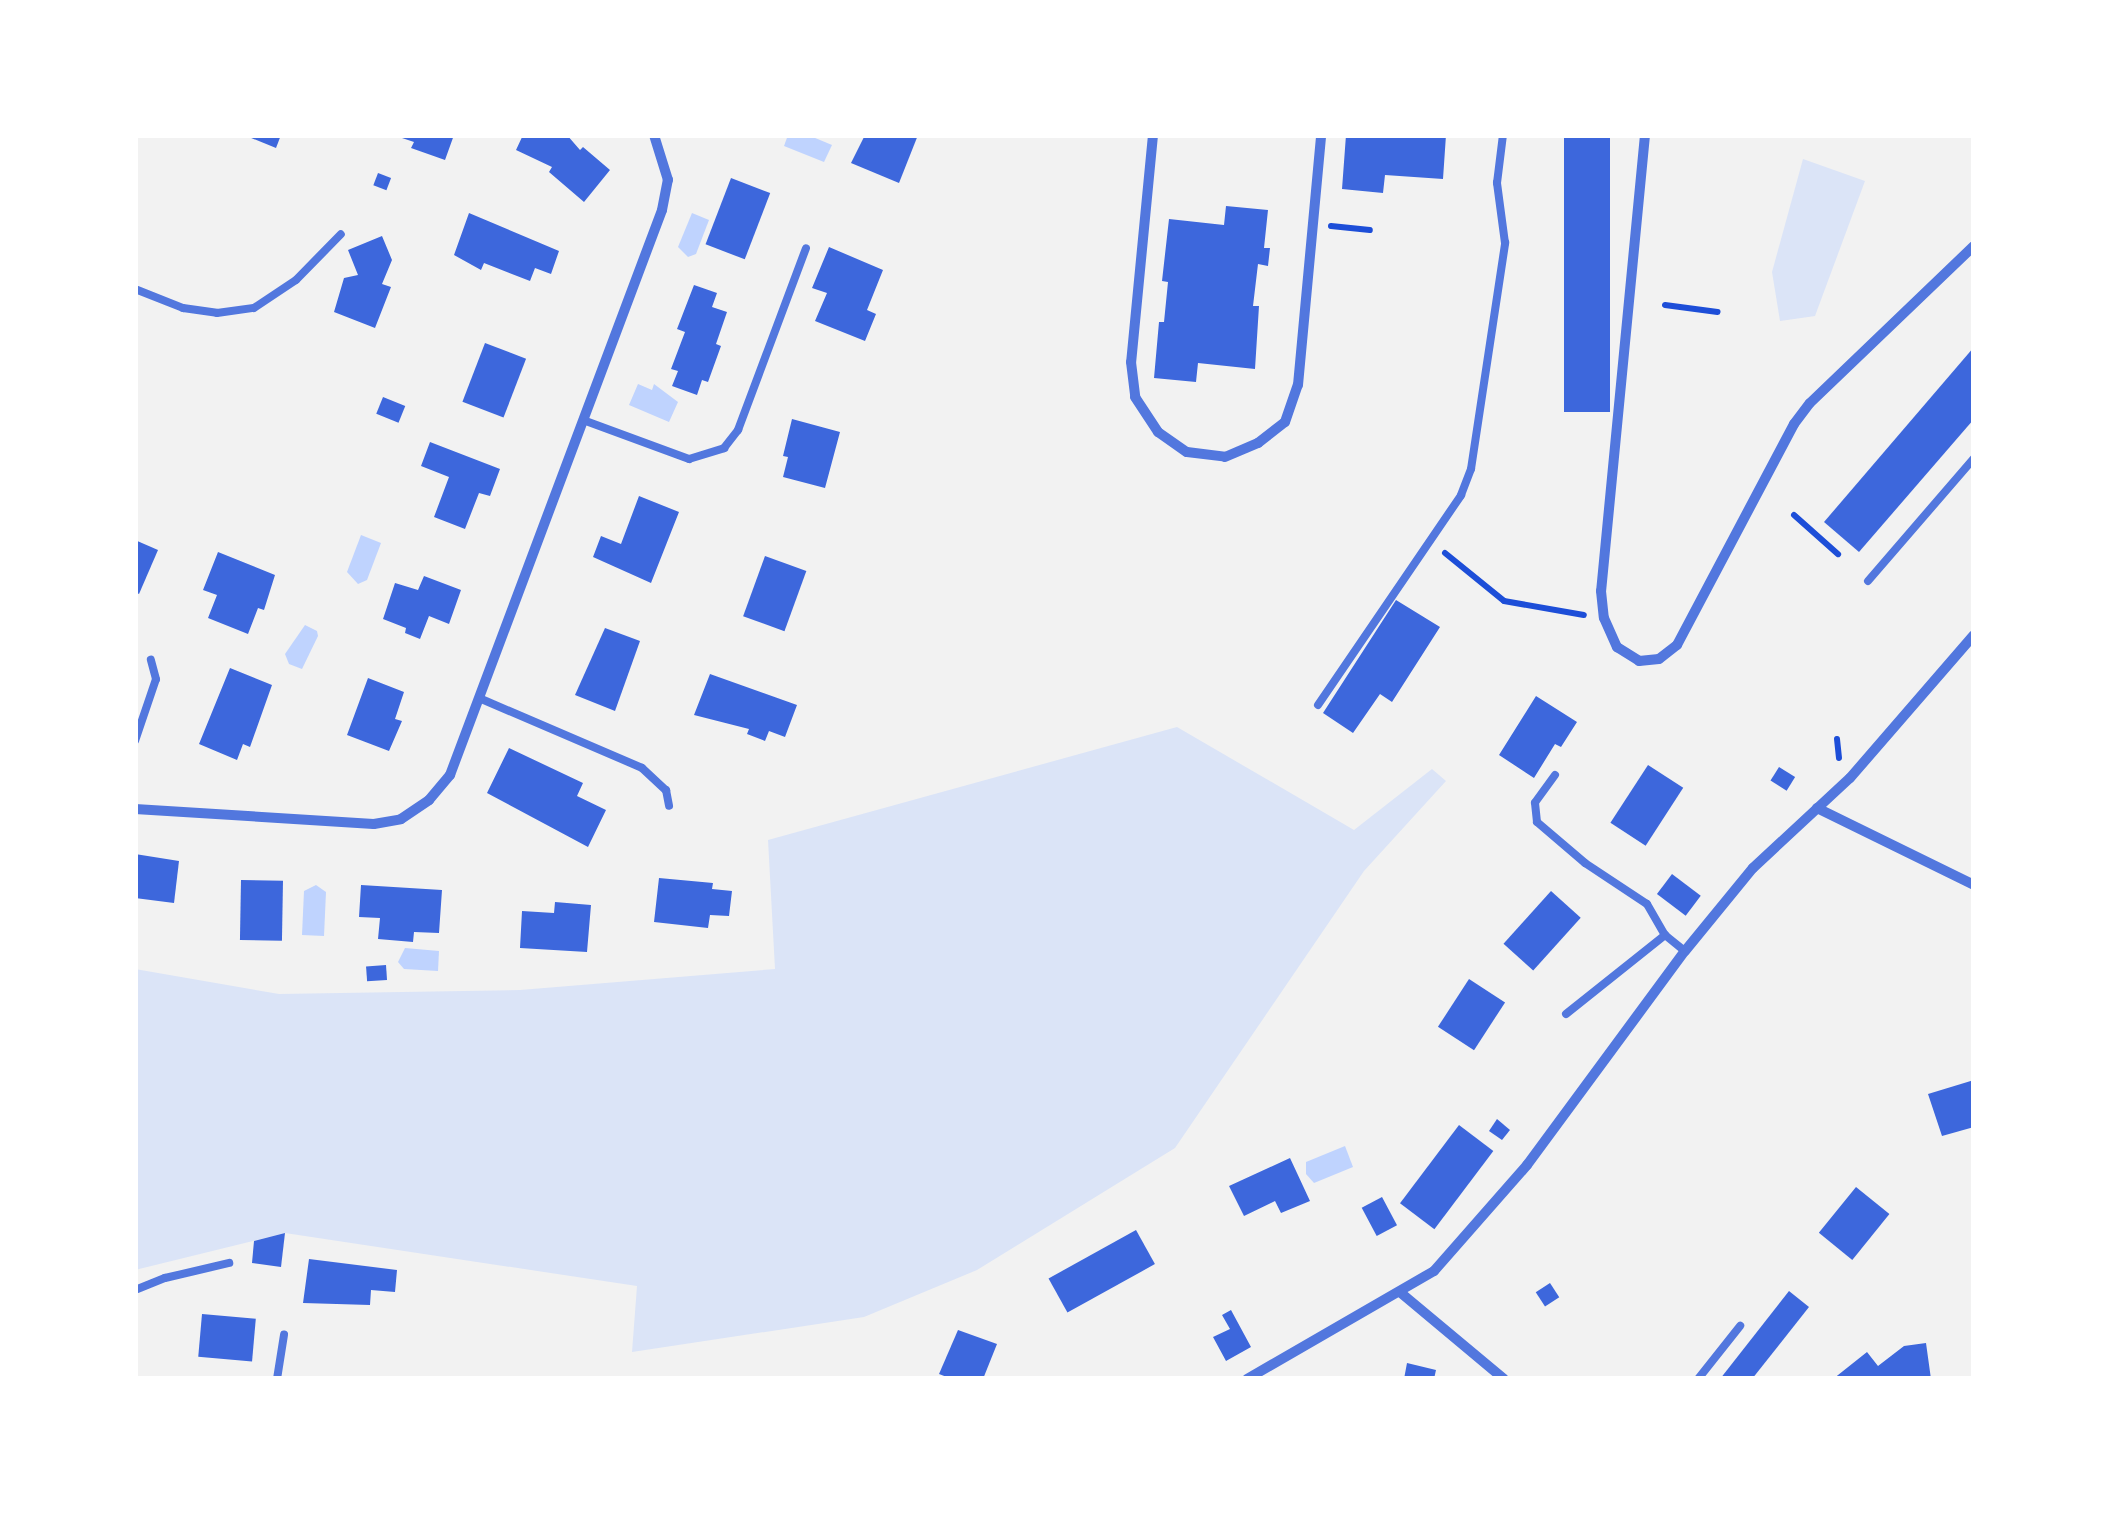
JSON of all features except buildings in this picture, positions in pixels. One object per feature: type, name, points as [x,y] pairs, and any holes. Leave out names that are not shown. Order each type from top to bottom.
[{"type":"street","points":[[135,809],[374,824],[401,819],[429,800],[450,775],[662,210],[668,180],[654,135]]},
{"type":"street","points":[[1153,135],[1131,362],[1135,397],[1158,432],[1188,452],[1225,457],[1258,443],[1285,422],[1298,385],[1321,135]]},
{"type":"street","points":[[1645,135],[1601,590],[1604,618],[1617,648],[1638,661],[1659,659],[1677,645],[1698,613],[1794,424],[1810,403],[1974,246]]},
{"type":"street","points":[[1248,1379],[1401,1294],[1434,1271],[1514,1180],[1685,951],[1753,868],[1850,778],[1974,635]]},
{"type":"street","points":[[1817,808],[1974,885]]},
{"type":"street","points":[[1401,1294],[1504,1379]]},
{"type":"lane","points":[[1318,704],[1462,495],[1472,470],[1505,243],[1497,183],[1503,135]]},
{"type":"lane","points":[[135,289],[183,308],[217,313],[254,308],[296,280],[341,234]]},
{"type":"lane","points":[[583,420],[689,459],[724,448],[738,430],[806,248]]},
{"type":"lane","points":[[1868,581],[1974,458]]},
{"type":"lane","points":[[135,741],[156,679],[152,660]]},
{"type":"lane","points":[[479,698],[642,768],[666,790],[669,806]]},
{"type":"lane","points":[[1554,775],[1535,804],[1537,822],[1585,863],[1647,904],[1666,936],[1685,951]]},
{"type":"lane","points":[[1566,1014],[1666,936]]},
{"type":"lane","points":[[135,1290],[166,1278],[230,1264]]},
{"type":"lane","points":[[1698,1379],[1740,1326]]},
{"type":"lane","points":[[278,1379],[284,1335]]},
{"type":"path","points":[[1313,224],[1370,230]]},
{"type":"path","points":[[1664,305],[1718,312]]},
{"type":"path","points":[[1794,515],[1838,554]]},
{"type":"path","points":[[1428,540],[1504,601],[1604,618]]},
{"type":"path","points":[[1838,739],[1839,758]]},
{"type":"shaded area","points":[[1803,159],[1865,181],[1815,316],[1780,321],[1772,272]]},
{"type":"shaded area","points":[[1177,727],[1354,830],[1432,769],[1446,781],[1364,871],[1175,1148],[977,1270],[864,1317],[632,1352],[637,1286],[285,1233],[135,1270],[135,969],[279,994],[520,990],[775,969],[768,840]]},
{"type":"water","points":[[788,135],[808,135],[832,145],[824,162],[784,146]]},
{"type":"water","points":[[692,213],[709,220],[696,254],[688,257],[678,247]]},
{"type":"water","points":[[638,384],[652,390],[654,384],[678,402],[669,422],[629,405]]},
{"type":"water","points":[[361,535],[381,543],[367,580],[358,584],[347,572]]},
{"type":"water","points":[[305,625],[317,631],[318,636],[302,669],[289,664],[285,654]]},
{"type":"water","points":[[316,885],[326,892],[324,936],[302,935],[304,891]]},
{"type":"water","points":[[405,948],[439,951],[438,971],[404,969],[398,962]]},
{"type":"water","points":[[1345,1146],[1353,1167],[1314,1183],[1306,1174],[1306,1162]]}]
